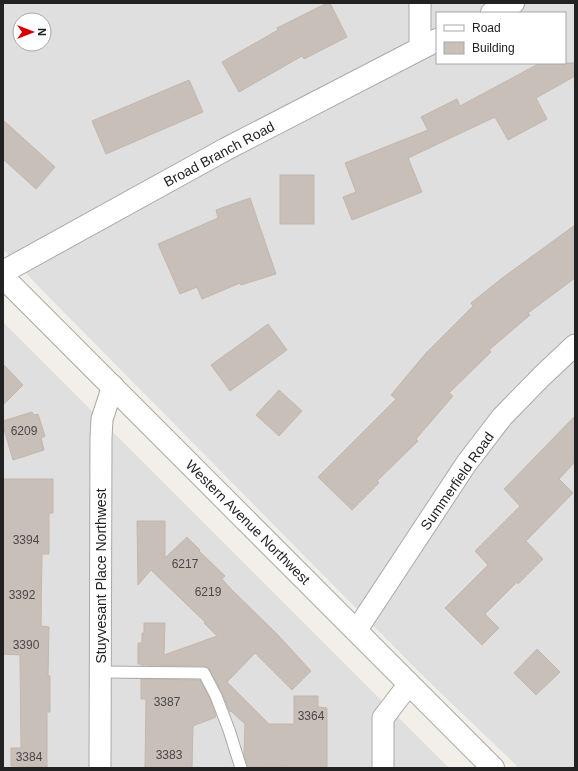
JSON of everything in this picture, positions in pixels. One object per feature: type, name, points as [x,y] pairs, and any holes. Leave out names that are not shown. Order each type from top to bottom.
[{"type":"street","points":[[420,3],[428,44]]},
{"type":"street","points":[[494,12],[513,3]]},
{"type":"street","name":"Broad Branch Road","points":[[3,272],[226,149],[428,44]]},
{"type":"street","name":"Western Avenue Northwest","points":[[3,277],[493,768]]},
{"type":"street","name":"Summerfield Road","points":[[356,631],[474,453],[502,417],[575,345]]},
{"type":"street","name":"Stuyvesant Place Northwest","points":[[100,768],[101,438],[102,419],[113,386]]},
{"type":"street","points":[[383,768],[383,718],[409,684]]},
{"type":"lane","points":[[101,672],[204,673],[216,696],[241,768]]},
{"type":"shaded area","points":[[3,3],[575,3],[575,768],[519,768],[419,672],[3,249]]},
{"type":"shaded area","points":[[3,322],[449,768],[3,768]]},
{"type":"building","points":[[327,3],[330,3],[347,37],[304,59],[302,56],[239,92],[222,62],[278,30],[277,28]]},
{"type":"building","points":[[575,63],[575,76],[536,98],[547,119],[508,140],[495,117],[408,158],[422,192],[352,220],[343,197],[356,192],[345,163],[428,130],[421,117],[457,99],[460,106],[538,64]]},
{"type":"building","points":[[189,80],[203,112],[106,154],[92,121]]},
{"type":"building","points":[[3,120],[55,167],[36,189],[3,159]]},
{"type":"building","points":[[280,175],[314,175],[314,224],[280,224]]},
{"type":"building","points":[[250,198],[276,274],[241,285],[240,283],[202,299],[197,287],[180,294],[158,244],[218,218],[216,210]]},
{"type":"building","points":[[575,225],[575,278],[528,313],[530,315],[489,350],[491,352],[449,393],[453,396],[416,439],[418,441],[377,481],[379,483],[352,510],[318,477],[396,399],[391,395],[426,353],[473,306],[471,303],[501,279]]},
{"type":"building","points":[[268,324],[287,350],[230,391],[211,365]]},
{"type":"building","points":[[3,364],[23,385],[3,405]]},
{"type":"building","points":[[279,390],[302,411],[279,436],[256,415]]},
{"type":"building","points":[[32,412],[34,415],[38,414],[45,436],[41,438],[44,450],[13,460],[3,426],[3,421]]},
{"type":"building","points":[[575,416],[575,462],[559,479],[573,493],[526,541],[543,559],[518,584],[517,582],[485,614],[499,628],[482,645],[445,608],[488,565],[475,551],[520,506],[504,489]]},
{"type":"building","points":[[3,479],[53,479],[53,513],[49,513],[49,554],[42,554],[41,626],[49,627],[48,676],[50,676],[50,712],[47,712],[47,767],[11,766],[11,748],[21,748],[20,655],[3,654]]},
{"type":"building","points":[[137,521],[165,521],[165,558],[187,537],[225,576],[222,579],[231,589],[277,634],[311,671],[292,690],[255,653],[227,682],[269,724],[294,724],[294,696],[318,696],[318,707],[327,708],[327,768],[248,767],[244,754],[245,724],[231,711],[230,712],[208,667],[138,664],[138,643],[142,643],[144,623],[165,623],[164,655],[217,636],[204,623],[206,623],[151,570],[138,585]]},
{"type":"building","points":[[537,649],[560,672],[536,695],[514,673]]},
{"type":"building","points":[[141,679],[200,680],[210,699],[216,717],[193,726],[192,768],[145,768],[146,699],[141,699]]}]
